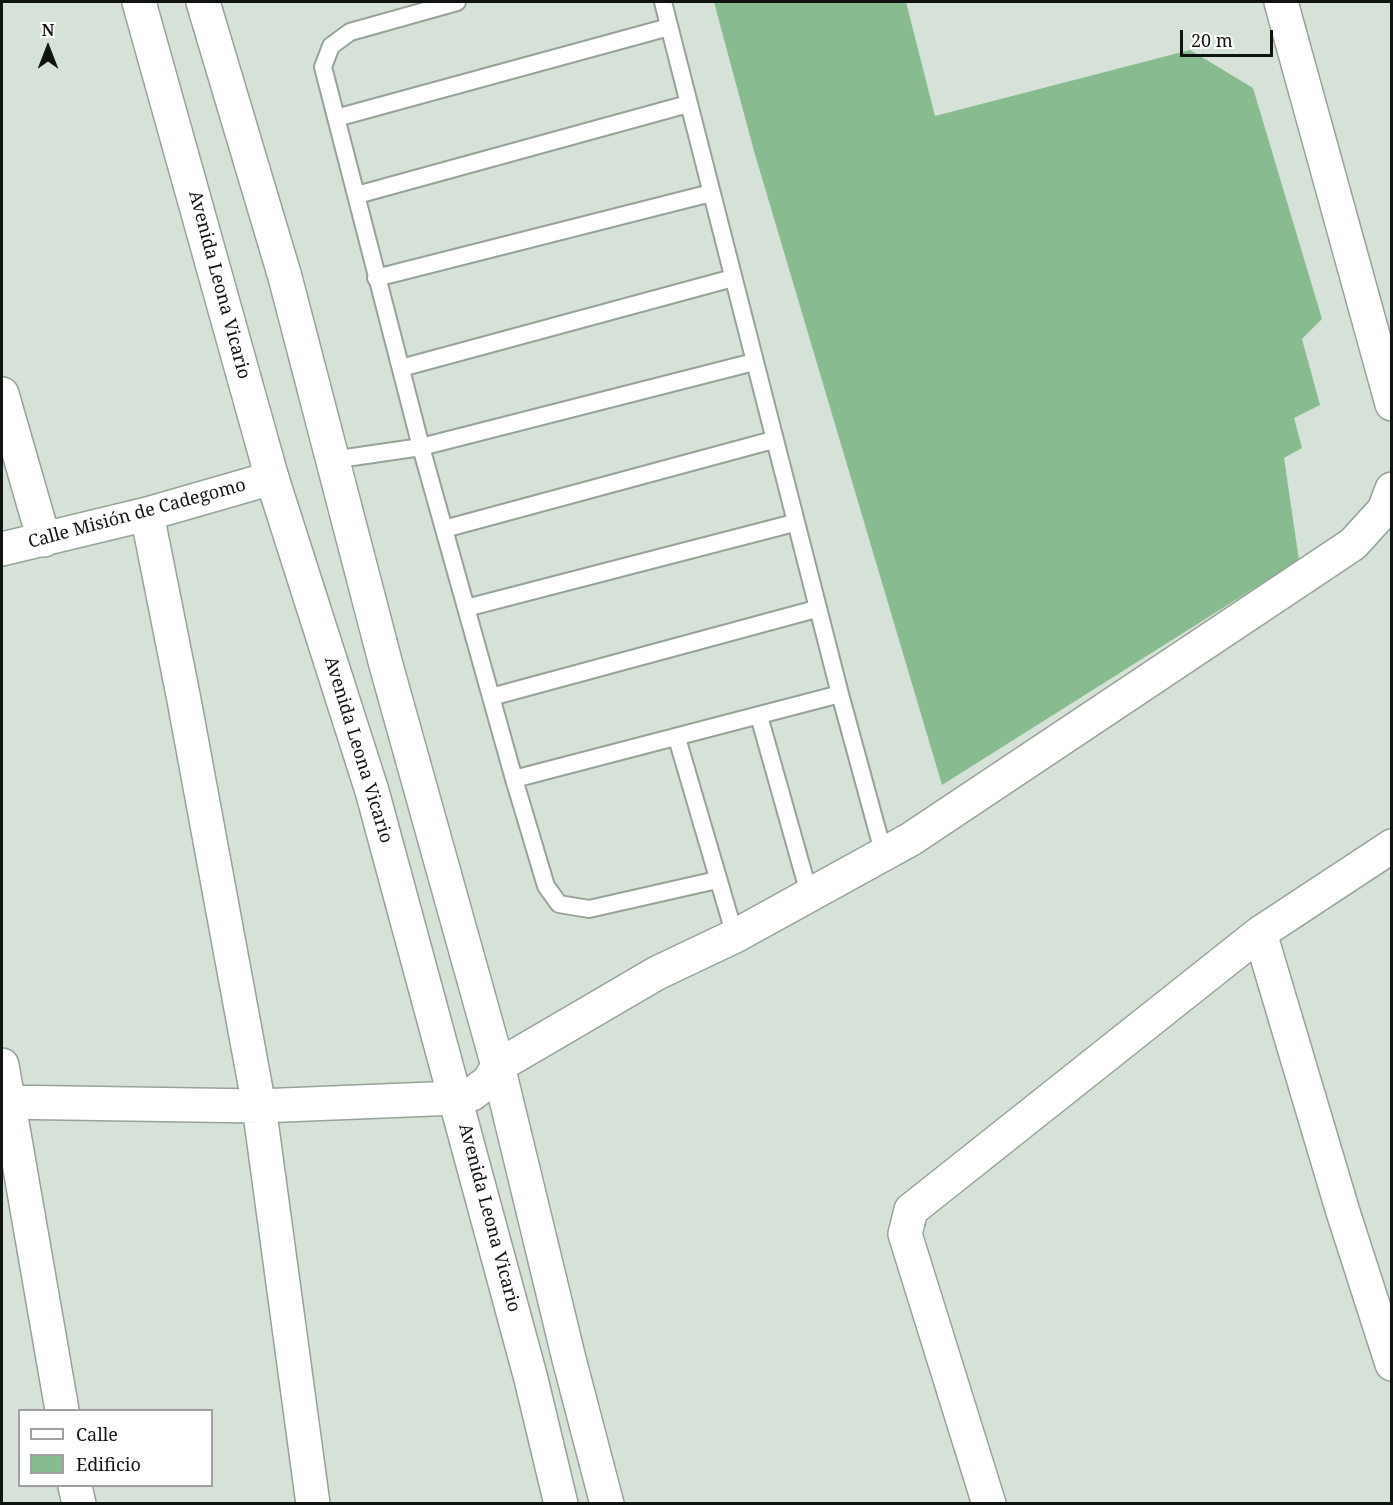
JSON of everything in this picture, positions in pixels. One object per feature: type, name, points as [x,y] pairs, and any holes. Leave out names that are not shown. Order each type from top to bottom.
[{"type":"street","name":"Avenida Leona Vicario","points":[[139,2],[272,478],[372,791],[531,1379],[561,1503]]},
{"type":"street","points":[[203,2],[285,277],[386,665],[498,1066],[568,1359],[606,1503]]},
{"type":"street","points":[[1281,2],[1392,404]]},
{"type":"street","points":[[2,394],[44,540]]},
{"type":"street","name":"Calle Misión de Cadegomo","points":[[2,549],[147,514],[272,478]]},
{"type":"street","points":[[5,1102],[259,1106],[456,1098],[472,1094],[489,1081],[498,1066],[657,973],[735,936],[884,855],[1353,544],[1384,510],[1392,489]]},
{"type":"street","points":[[147,514],[187,711],[259,1106],[313,1503]]},
{"type":"street","points":[[988,1503],[905,1234],[911,1210],[1260,933],[1392,846]]},
{"type":"street","points":[[1260,933],[1343,1212],[1392,1364]]},
{"type":"street","points":[[2,1065],[5,1102],[62,1409]]},
{"type":"street","points":[[75,1487],[79,1503]]},
{"type":"lane","points":[[458,2],[350,32],[331,46],[323,67],[421,447],[514,779],[546,886],[559,904],[589,909],[717,880]]},
{"type":"lane","points":[[663,2],[816,609],[884,855]]},
{"type":"lane","points":[[336,118],[669,27]]},
{"type":"lane","points":[[357,195],[688,104]]},
{"type":"lane","points":[[376,278],[711,193]]},
{"type":"lane","points":[[401,368],[733,278]]},
{"type":"lane","points":[[332,460],[421,447],[754,362]]},
{"type":"lane","points":[[444,529],[774,440]]},
{"type":"lane","points":[[466,608],[794,523]]},
{"type":"lane","points":[[491,697],[816,609]]},
{"type":"lane","points":[[514,779],[840,694]]},
{"type":"lane","points":[[759,716],[810,897]]},
{"type":"lane","points":[[677,738],[735,936]]},
{"type":"building","points":[[714,2],[906,2],[935,116],[1190,50],[1253,88],[1322,319],[1302,339],[1320,405],[1294,418],[1302,448],[1284,458],[1299,560],[942,785],[754,151]]}]
